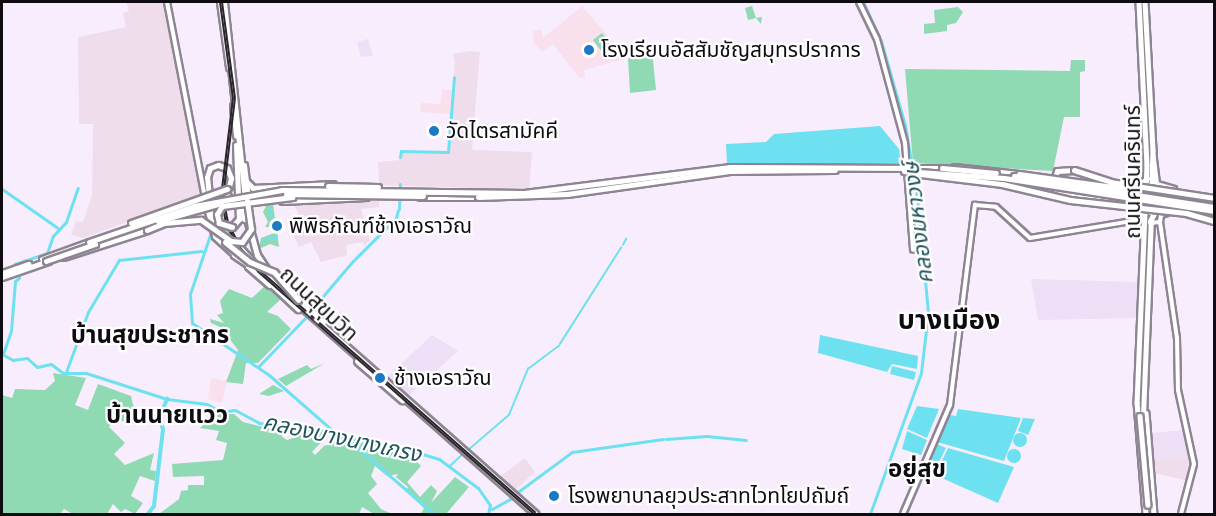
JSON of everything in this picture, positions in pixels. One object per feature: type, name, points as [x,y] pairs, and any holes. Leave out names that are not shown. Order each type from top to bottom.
[{"type":"highway","name":"ถนนสุขุมวิท","points":[[222,2],[239,129],[248,224],[266,277],[531,514]]},
{"type":"highway","name":"ถนนสุขุมวิท","points":[[234,98],[236,142],[246,232],[266,277],[280,293],[335,339]]},
{"type":"highway","points":[[239,129],[251,221],[261,263],[277,272],[335,339]]},
{"type":"highway","points":[[228,188],[236,142]]},
{"type":"highway","points":[[236,142],[239,217],[232,227],[222,226],[217,217],[220,208],[231,204],[297,196],[362,197]]},
{"type":"highway","points":[[164,223],[201,220],[231,241],[242,242],[251,229],[242,151]]},
{"type":"highway","points":[[228,188],[231,178],[227,168],[220,165],[210,168],[207,177],[212,222],[225,242],[250,262],[274,272],[335,339]]},
{"type":"highway","points":[[251,221],[251,208],[257,202],[423,194],[553,191],[755,166],[941,168],[1018,174],[1135,190],[1152,178],[1158,192],[1190,195],[1213,209]]},
{"type":"highway","points":[[941,168],[1213,209]]},
{"type":"highway","points":[[46,261],[173,216],[236,200],[298,193],[547,196],[747,170],[896,171],[984,175],[1213,209]]},
{"type":"highway","points":[[1074,170],[1110,182],[1213,209],[1156,207],[1147,219],[1138,203],[1062,193],[1055,187],[1053,178],[1057,171],[1074,170]]},
{"type":"highway","points":[[896,171],[1016,184],[1050,194],[1091,196]]},
{"type":"highway","points":[[1018,174],[1213,209]]},
{"type":"highway","points":[[246,178],[253,188],[281,185],[341,185],[423,194]]},
{"type":"highway","points":[[969,180],[1062,199],[1186,213],[1213,209]]},
{"type":"highway","points":[[220,230],[215,211],[228,196],[341,185]]},
{"type":"highway","points":[[2,275],[228,188]]},
{"type":"highway","points":[[257,202],[255,192],[303,188]]},
{"type":"highway","points":[[89,242],[183,209],[250,194],[314,189],[423,194]]},
{"type":"highway","points":[[2,275],[164,223],[194,216],[220,230],[232,240],[266,277]]},
{"type":"highway","points":[[234,255],[250,257]]},
{"type":"highway","points":[[234,255],[266,277]]},
{"type":"highway","name":"ถนนสุขุมวิท","points":[[454,445],[536,514]]},
{"type":"main road","name":"ถนนศรีนครินทร์","points":[[1139,2],[1152,178],[1147,219]]},
{"type":"main road","name":"ถนนศรีนครินทร์","points":[[1145,2],[1152,178],[1147,219],[1141,416],[1150,514]]},
{"type":"main road","name":"ถนนศรีนครินทร์","points":[[1143,342],[1150,514]]},
{"type":"main road","name":"ถนนศรีนครินทร์","points":[[1143,342],[1137,396],[1142,473],[1150,514]]},
{"type":"main road","points":[[1140,451],[1145,454],[1148,450]]},
{"type":"main road","points":[[1142,473],[1146,469],[1150,472]]},
{"type":"street","points":[[167,2],[209,224],[215,237],[234,255]]},
{"type":"street","points":[[859,2],[879,44],[905,143],[914,250]]},
{"type":"street","points":[[903,514],[950,405],[975,205],[996,207],[1030,238],[1147,219],[1160,222]]},
{"type":"street","points":[[1181,514],[1194,464],[1178,390],[1177,338],[1160,222],[1162,214],[1213,209]]},
{"type":"shaded area","points":[[126,2],[166,2],[202,195],[83,238],[71,235],[76,221],[83,222],[92,195],[93,124],[79,124],[78,37],[126,27],[123,13],[129,11]]},
{"type":"shaded area","name":"โรงเรียนอัสสัมชัญสมุทรปราการ","points":[[582,6],[627,58],[584,70],[585,78],[579,78],[553,44],[542,52],[534,43],[533,31],[541,30],[543,38]]},
{"type":"shaded area","points":[[368,39],[373,56],[361,57],[357,42]]},
{"type":"shaded area","points":[[469,51],[480,52],[472,150],[532,152],[529,190],[379,185],[378,162],[399,160],[402,151],[447,151],[455,62],[453,54]]},
{"type":"shaded area","points":[[442,90],[452,90],[450,114],[420,112],[421,103],[440,104]]},
{"type":"shaded area","points":[[379,199],[379,207],[361,209],[370,240],[364,246],[363,242],[346,245],[347,255],[321,262],[311,242],[299,247],[290,227],[302,221],[293,203]]},
{"type":"shaded area","points":[[1031,279],[1139,282],[1137,318],[1038,320]]},
{"type":"shaded area","points":[[432,335],[458,351],[407,397],[386,378]]},
{"type":"shaded area","points":[[211,378],[227,381],[222,403],[208,399]]},
{"type":"shaded area","points":[[1186,430],[1191,457],[1153,460],[1149,433]]},
{"type":"shaded area","points":[[1191,457],[1189,481],[1154,473],[1153,460]]},
{"type":"shaded area","points":[[525,458],[535,472],[513,492],[497,479]]},
{"type":"shaded area","points":[[892,461],[920,472],[915,485],[889,474]]},
{"type":"green space","points":[[752,6],[756,18],[748,20],[745,8]]},
{"type":"green space","points":[[958,7],[963,12],[956,23],[947,25],[947,31],[924,34],[924,24],[935,23],[934,10]]},
{"type":"green space","points":[[602,33],[616,49],[606,57],[593,40]]},
{"type":"green space","points":[[645,43],[652,50],[656,90],[630,93],[628,59]]},
{"type":"green space","points":[[1071,60],[1085,60],[1085,71],[1080,72],[1080,117],[1064,117],[1053,171],[913,163],[905,69],[1070,71]]},
{"type":"green space","points":[[273,204],[279,247],[270,244],[259,249],[261,238],[274,233],[272,227],[265,227],[268,222],[263,212],[266,206],[263,205]]},
{"type":"green space","points":[[266,285],[281,299],[267,312],[278,316],[291,329],[258,363],[246,363],[243,384],[226,382],[238,350],[228,337],[224,341],[219,334],[222,328],[211,323],[210,319],[224,323],[217,315],[223,313],[220,301],[229,289],[252,298]]},
{"type":"green space","points":[[325,363],[286,386],[278,379],[307,365],[311,369]]},
{"type":"green space","points":[[53,373],[86,378],[75,405],[88,410],[98,384],[131,396],[138,425],[115,419],[109,427],[125,443],[114,454],[125,465],[154,453],[150,470],[156,471],[155,481],[140,476],[131,496],[143,503],[135,514],[125,509],[121,512],[113,504],[107,514],[73,514],[64,509],[60,514],[2,514],[2,395],[12,398],[15,389],[45,390],[55,381]]},
{"type":"green space","points":[[273,385],[284,391],[269,396],[259,394]]},
{"type":"green space","points":[[215,414],[234,414],[243,422],[288,433],[281,436],[287,440],[296,437],[292,431],[304,429],[330,433],[312,452],[315,455],[324,446],[338,441],[369,443],[416,456],[413,458],[421,466],[407,482],[420,497],[431,485],[437,491],[431,503],[455,477],[469,487],[446,514],[421,514],[424,508],[405,491],[408,487],[396,477],[398,474],[387,476],[375,466],[371,476],[377,484],[368,493],[381,509],[392,514],[374,514],[362,507],[359,514],[159,514],[179,499],[181,491],[188,490],[188,485],[204,485],[204,476],[173,477],[172,464],[223,460],[227,443],[216,440],[219,431],[200,428]]},
{"type":"water","points":[[880,126],[899,149],[901,164],[727,163],[726,144],[766,142],[774,134]]},
{"type":"water","points":[[820,335],[918,356],[917,369],[892,364],[887,372],[818,353]]},
{"type":"water","points":[[892,366],[916,372],[914,380],[890,374]]},
{"type":"water","points":[[917,406],[939,409],[927,438],[907,429]]},
{"type":"water","points":[[958,409],[1021,418],[1004,461],[937,442],[950,415],[956,416]]},
{"type":"water","points":[[1023,418],[1035,419],[1028,435],[1018,431]]},
{"type":"water","points":[[907,431],[927,440],[921,455],[902,449]]},
{"type":"water","points":[[1020,433],[1025,435],[1027,440],[1025,445],[1020,447],[1015,445],[1013,440],[1015,435]]},
{"type":"water","points":[[937,444],[946,448],[933,474],[926,466]]},
{"type":"water","points":[[948,448],[1014,467],[998,503],[935,475]]},
{"type":"water","points":[[1011,449],[1017,449],[1021,456],[1017,463],[1011,463],[1007,459],[1007,453]]},
{"type":"waterway","name":"คลองมหาวงษ์","points":[[863,2],[881,41],[905,125],[917,196],[928,313],[921,373],[870,514]]},
{"type":"waterway","points":[[400,157],[401,151],[448,152],[454,77]]},
{"type":"waterway","points":[[399,209],[400,184]]},
{"type":"waterway","points":[[3,354],[11,331],[15,281],[19,278],[15,264],[47,253],[53,236],[66,222],[78,188]]},
{"type":"waterway","points":[[2,189],[58,228]]},
{"type":"waterway","points":[[263,240],[277,238],[270,209]]},
{"type":"waterway","points":[[353,261],[396,218],[398,210]]},
{"type":"waterway","points":[[211,232],[190,294],[192,323],[269,375],[333,431]]},
{"type":"waterway","points":[[623,245],[626,239]]},
{"type":"waterway","points":[[560,344],[621,248]]},
{"type":"waterway","points":[[66,372],[88,312],[119,260],[202,251]]},
{"type":"waterway","points":[[312,309],[352,262]]},
{"type":"waterway","points":[[258,367],[305,318]]},
{"type":"waterway","points":[[467,451],[509,415],[528,369],[559,346]]},
{"type":"waterway","name":"คลองบางนางเกรง","points":[[2,354],[13,360],[27,358],[37,367],[51,364],[63,373],[86,373],[167,399],[207,404],[221,412],[235,410],[259,423],[330,431],[346,438],[392,445],[439,459],[478,488],[490,505],[488,514]]},
{"type":"waterway","points":[[148,514],[154,506],[163,429],[159,418],[167,399]]},
{"type":"waterway","points":[[666,439],[707,436],[746,440]]},
{"type":"waterway","points":[[346,438],[434,514]]},
{"type":"waterway","points":[[515,494],[572,452],[663,439]]},
{"type":"waterway","points":[[449,467],[462,455]]},
{"type":"waterway","points":[[492,509],[510,499]]},
{"type":"railway","points":[[221,2],[234,98],[222,197],[227,223],[239,248],[260,272],[535,514]]},
{"type":"place","name":"โรงเรียนอัสสัมชัญสมุทรปราการ","points":[[589,50]]},
{"type":"place","name":"วัดไตรสามัคคี","points":[[434,131]]},
{"type":"place","name":"พิพิธภัณฑ์ช้างเอราวัณ","points":[[277,226]]},
{"type":"place","name":"ช้างเอราวัณ","points":[[380,378]]},
{"type":"place","name":"โรงพยาบาลยุวประสาทไวทโยปถัมถ์","points":[[554,496]]},
{"type":"district","name":"บางเมือง","points":[[949,321]]},
{"type":"district","name":"บ้านสุขประชากร","points":[[150,336]]},
{"type":"district","name":"บ้านนายแวว","points":[[167,416]]},
{"type":"district","name":"อยู่สุข","points":[[917,470]]}]
